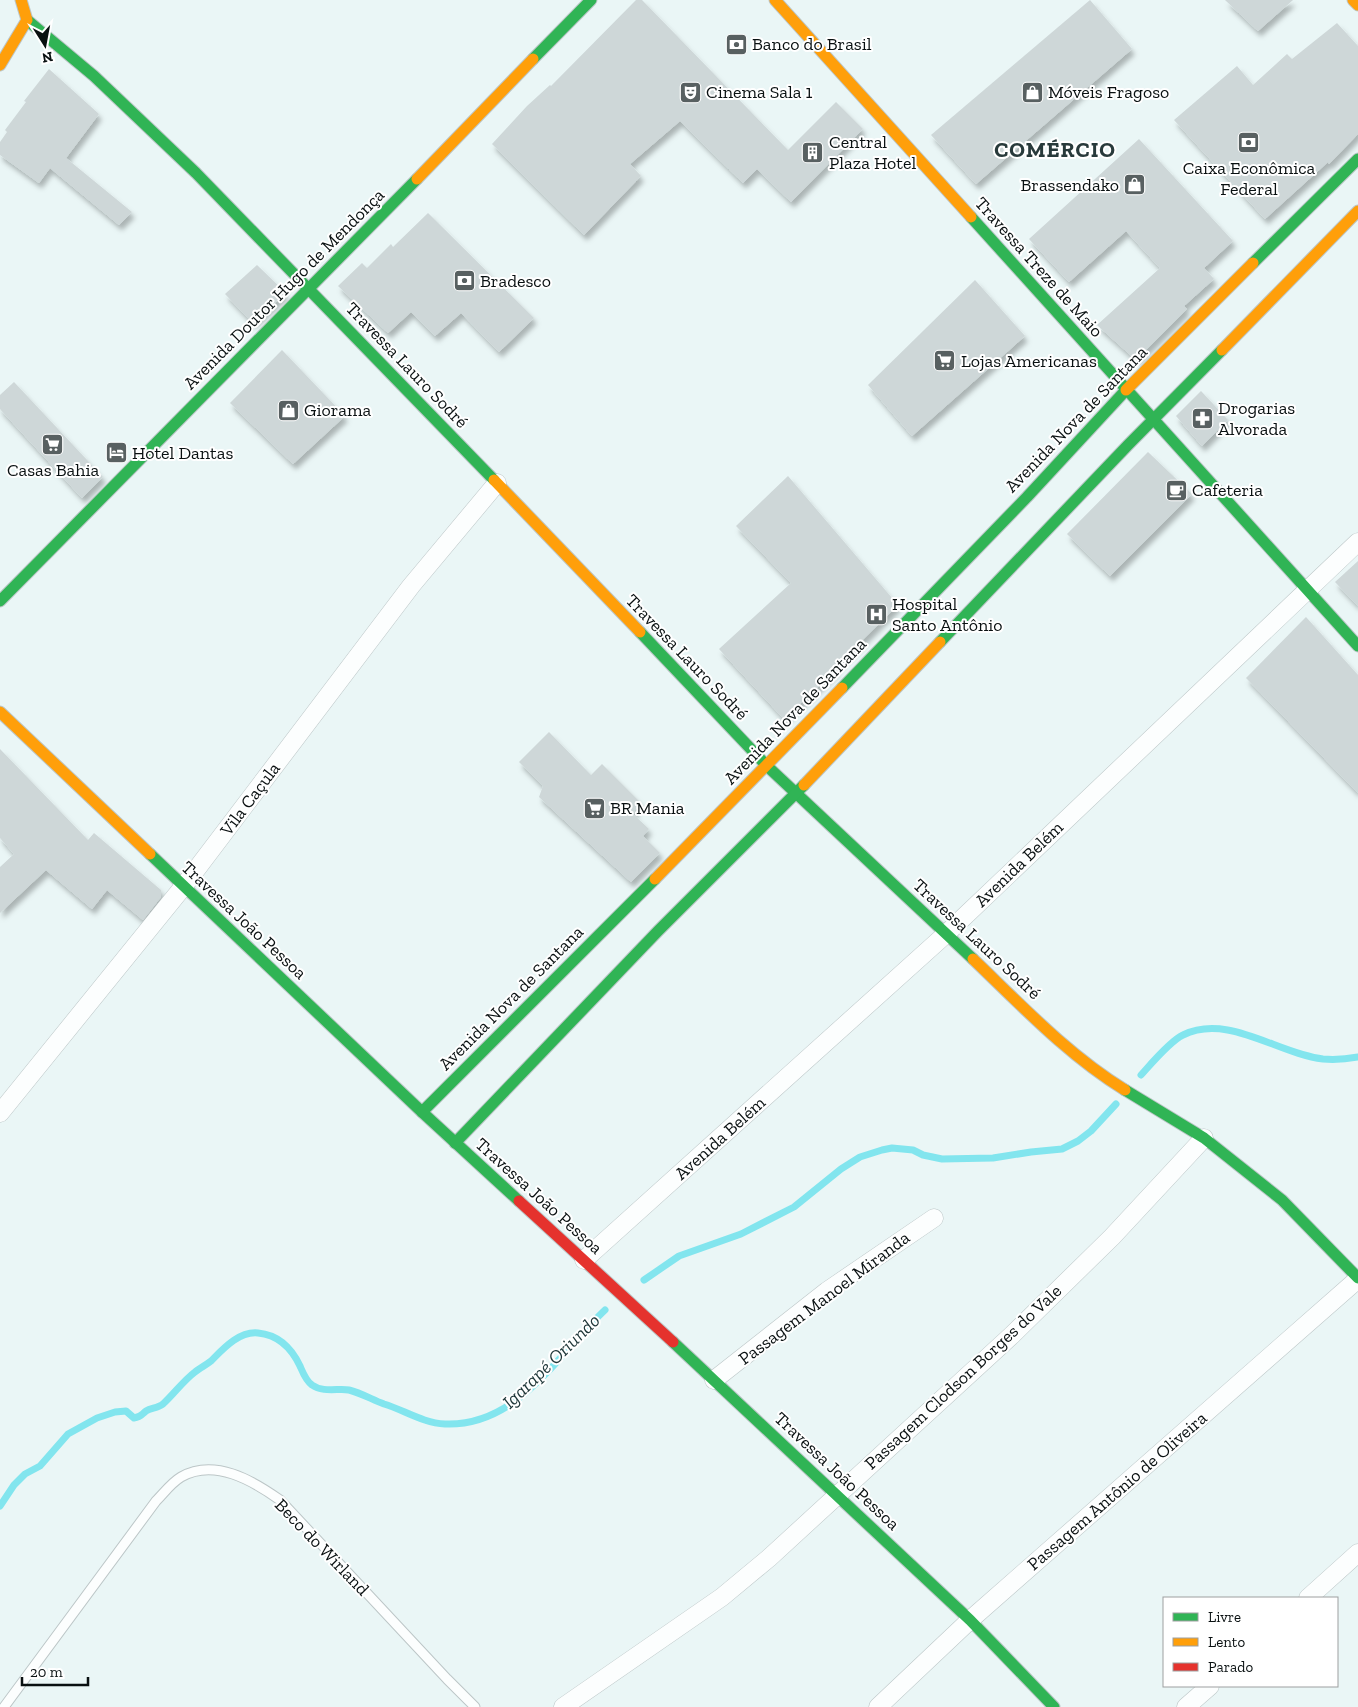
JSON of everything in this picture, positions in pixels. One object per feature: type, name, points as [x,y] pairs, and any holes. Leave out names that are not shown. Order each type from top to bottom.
[{"type":"street","points":[[0,65],[27,20],[21,0]]},
{"type":"street","name":"Avenida Doutor Hugo de Mendonça","points":[[0,601],[310,289],[590,0]]},
{"type":"street","name":"Travessa Treze de Maio","points":[[775,0],[1358,646]]},
{"type":"street","points":[[1354,0],[1358,5]]},
{"type":"street","name":"Travessa Lauro Sodré","points":[[27,20],[94,76],[182,160],[310,289],[767,766],[1048,1030],[1103,1076],[1204,1138],[1282,1200],[1358,1278]]},
{"type":"street","name":"Avenida Nova de Santana","points":[[422,1112],[634,906],[767,766],[966,567],[1030,500],[1126,390],[1358,159]]},
{"type":"street","points":[[455,1143],[655,927],[796,793],[986,586],[1051,519],[1153,420],[1358,211]]},
{"type":"street","name":"Vila Caçula","points":[[0,1113],[183,887],[411,586],[497,483]]},
{"type":"street","name":"Avenida Belém","points":[[584,1260],[946,934],[1358,542]]},
{"type":"street","name":"Travessa João Pessoa","points":[[0,712],[455,1143],[714,1380],[970,1620],[1054,1707]]},
{"type":"street","name":"Passagem Clodson Borges do Vale","points":[[563,1707],[722,1597],[769,1558],[1012,1335],[1112,1237],[1204,1138]]},
{"type":"street","name":"Passagem Manoel Miranda","points":[[714,1380],[827,1291],[934,1218]]},
{"type":"street","name":"Passagem Antônio de Oliveira","points":[[878,1707],[970,1620],[1358,1278]]},
{"type":"street","points":[[1309,1597],[1358,1554]]},
{"type":"street","points":[[1186,1707],[1209,1687]]},
{"type":"lane","name":"Beco do Wirland","points":[[4,1707],[156,1501],[171,1484],[180,1478],[191,1472],[205,1469],[226,1472],[245,1478],[264,1488],[280,1500],[447,1679],[476,1707]]},
{"type":"building","points":[[636,0],[642,0],[788,150],[836,102],[863,129],[791,202],[757,169],[743,183],[680,121],[630,164],[641,176],[584,235],[492,144],[527,106],[551,86]]},
{"type":"building","name":"Móveis Fragoso","points":[[1090,0],[1132,49],[976,184],[931,135]]},
{"type":"building","points":[[1225,0],[1293,0],[1258,31]]},
{"type":"building","points":[[1337,23],[1358,46],[1358,134],[1329,164],[1328,162],[1265,219],[1174,120],[1237,66],[1253,85],[1287,54],[1292,59]]},
{"type":"building","points":[[49,69],[99,114],[66,158],[132,212],[119,225],[50,168],[39,183],[0,155],[0,142],[7,132],[5,130],[26,102],[24,101]]},
{"type":"building","name":"Brassendako","points":[[1139,139],[1233,241],[1204,268],[1214,279],[1184,306],[1187,309],[1136,360],[1097,325],[1160,268],[1126,231],[1069,282],[1029,239]]},
{"type":"building","points":[[428,213],[534,318],[499,352],[461,313],[435,336],[411,312],[388,333],[338,286],[362,263],[367,268],[391,244],[393,247]]},
{"type":"building","points":[[257,265],[286,293],[253,323],[225,294]]},
{"type":"building","name":"Lojas Americanas","points":[[975,280],[1025,336],[912,436],[868,385]]},
{"type":"building","name":"Giorama","points":[[282,350],[345,416],[293,464],[230,403]]},
{"type":"building","name":"Casas Bahia","points":[[14,382],[103,477],[82,498],[0,409],[0,395]]},
{"type":"building","name":"Drogarias Alvorada","points":[[1201,391],[1228,420],[1202,446],[1176,416]]},
{"type":"building","points":[[1148,452],[1192,494],[1110,576],[1067,534]]},
{"type":"building","points":[[788,476],[898,605],[835,667],[837,669],[784,719],[719,649],[791,583],[736,526]]},
{"type":"building","points":[[1358,561],[1358,606],[1335,582]]},
{"type":"building","points":[[1306,617],[1358,675],[1358,793],[1246,678]]},
{"type":"building","name":"BR Mania","points":[[549,732],[591,775],[602,764],[640,802],[633,814],[649,829],[643,836],[660,853],[631,882],[539,797],[543,786],[519,762]]},
{"type":"building","points":[[0,749],[88,840],[94,833],[161,890],[161,897],[143,920],[107,890],[92,909],[46,870],[0,913],[0,867],[14,854],[0,838]]},
{"type":"waterway","name":"Igarapé Oriundo","points":[[1141,1075],[1172,1042],[1183,1035],[1200,1030],[1218,1029],[1235,1032],[1306,1056],[1323,1059],[1358,1057]]},
{"type":"waterway","points":[[644,1280],[679,1256],[741,1234],[794,1207],[841,1169],[860,1157],[892,1148],[913,1150],[923,1155],[942,1159],[993,1158],[1062,1149],[1078,1141],[1091,1131],[1116,1104]]},
{"type":"waterway","name":"Igarapé Oriundo","points":[[0,1506],[14,1485],[25,1474],[40,1466],[68,1434],[97,1418],[115,1412],[126,1411],[134,1418],[161,1405],[191,1376],[232,1342],[244,1335],[251,1333],[266,1334],[284,1344],[297,1360],[305,1377],[316,1387],[326,1390],[349,1390],[421,1419],[445,1424],[471,1422],[494,1414],[515,1401],[535,1385],[605,1310]]},
{"type":"traffic: fast","points":[[533,59],[591,0]]},
{"type":"traffic: fast","points":[[27,20],[94,76],[196,173],[494,480]]},
{"type":"traffic: fast","points":[[1253,263],[1358,159]]},
{"type":"traffic: fast","points":[[0,601],[417,179]]},
{"type":"traffic: fast","points":[[971,217],[1358,646]]},
{"type":"traffic: fast","points":[[940,642],[1128,445],[1222,350]]},
{"type":"traffic: fast","points":[[842,688],[1027,497],[1126,390]]},
{"type":"traffic: fast","points":[[640,632],[767,766],[973,959]]},
{"type":"traffic: fast","points":[[455,1143],[658,931],[804,785]]},
{"type":"traffic: fast","points":[[150,854],[422,1112],[519,1201]]},
{"type":"traffic: fast","points":[[422,1112],[655,879]]},
{"type":"traffic: fast","points":[[1125,1090],[1204,1138],[1282,1200],[1358,1278]]},
{"type":"traffic: fast","points":[[673,1342],[970,1620],[1054,1707]]},
{"type":"traffic: slow","points":[[0,65],[27,20],[21,0]]},
{"type":"traffic: slow","points":[[775,0],[971,217]]},
{"type":"traffic: slow","points":[[1353,0],[1358,5]]},
{"type":"traffic: slow","points":[[417,179],[533,59]]},
{"type":"traffic: slow","points":[[1222,350],[1358,211]]},
{"type":"traffic: slow","points":[[1126,390],[1253,263]]},
{"type":"traffic: slow","points":[[494,480],[640,632]]},
{"type":"traffic: slow","points":[[804,785],[940,642]]},
{"type":"traffic: slow","points":[[655,879],[842,688]]},
{"type":"traffic: slow","points":[[0,712],[150,854]]},
{"type":"traffic: slow","points":[[973,959],[1065,1045],[1125,1090]]},
{"type":"traffic: jam","points":[[519,1201],[673,1342]]},
{"type":"place","name":"Banco do Brasil","points":[[736,44]]},
{"type":"place","name":"Cinema Sala 1","points":[[690,92]]},
{"type":"place","name":"Móveis Fragoso","points":[[1032,92]]},
{"type":"place","name":"Caixa Econômica Federal","points":[[1249,143]]},
{"type":"place","name":"Central Plaza Hotel","points":[[813,152]]},
{"type":"place","name":"Brassendako","points":[[1135,185]]},
{"type":"place","name":"Bradesco","points":[[464,281]]},
{"type":"place","name":"Lojas Americanas","points":[[945,361]]},
{"type":"place","name":"Giorama","points":[[288,410]]},
{"type":"place","name":"Drogarias Alvorada","points":[[1202,418]]},
{"type":"place","name":"Casas Bahia","points":[[53,445]]},
{"type":"place","name":"Hotel Dantas","points":[[116,453]]},
{"type":"place","name":"Cafeteria","points":[[1176,490]]},
{"type":"place","name":"Hospital Santo Antônio","points":[[876,614]]},
{"type":"place","name":"BR Mania","points":[[594,808]]},
{"type":"district","name":"COMÉRCIO","points":[[1055,149]]}]
